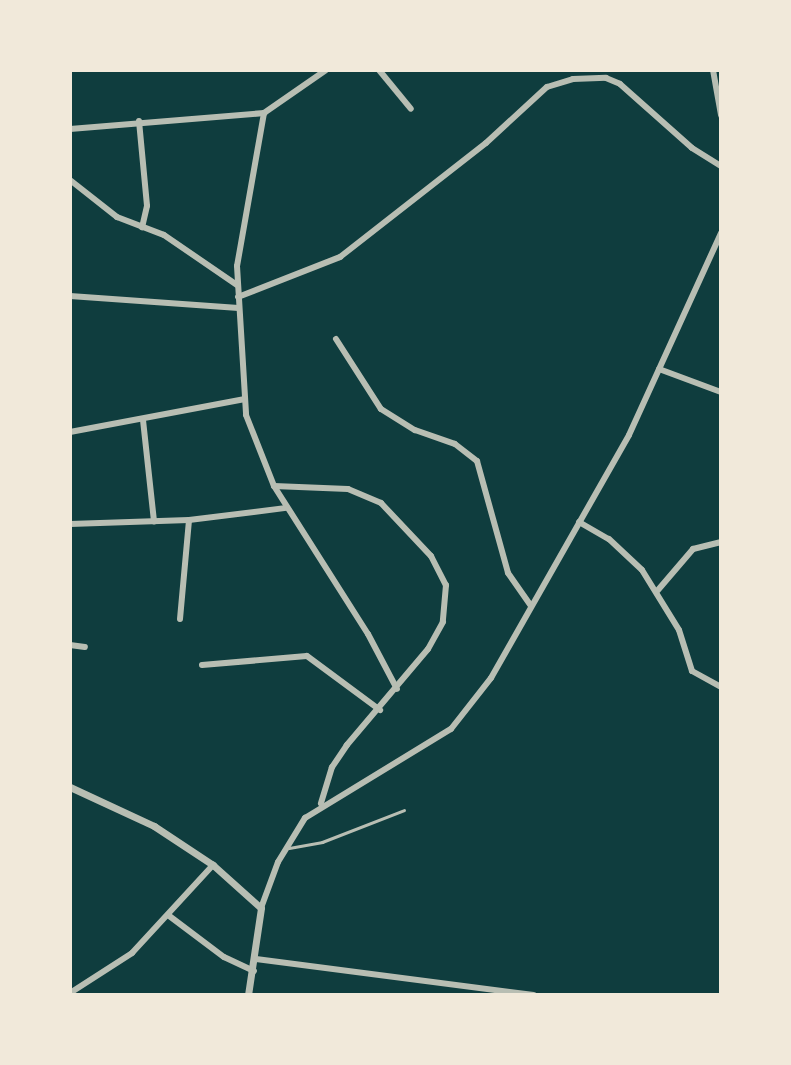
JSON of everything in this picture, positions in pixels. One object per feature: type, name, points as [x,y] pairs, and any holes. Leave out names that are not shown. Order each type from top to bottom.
[{"type":"street","points":[[70,129],[264,113],[326,70]]},
{"type":"street","points":[[379,70],[411,109]]},
{"type":"street","points":[[713,70],[721,115]]},
{"type":"street","points":[[238,297],[340,257],[486,143],[547,87],[573,79],[606,78],[620,84],[692,148],[721,166]]},
{"type":"street","points":[[264,113],[237,285],[250,431],[286,508],[368,634],[397,689]]},
{"type":"street","points":[[139,121],[147,206],[142,227]]},
{"type":"street","points":[[70,180],[99,206],[173,240],[237,285]]},
{"type":"street","points":[[248,995],[256,959],[261,908],[295,830],[321,803],[451,729],[491,678],[579,522],[659,369],[721,233]]},
{"type":"street","points":[[70,296],[239,308]]},
{"type":"street","points":[[336,339],[381,409],[415,430],[455,444],[477,461],[508,573],[531,606]]},
{"type":"street","points":[[659,369],[721,392]]},
{"type":"street","points":[[70,432],[245,399]]},
{"type":"street","points":[[143,420],[154,521]]},
{"type":"street","points":[[274,486],[316,484],[366,495],[397,518],[431,556],[448,602],[428,649],[332,767],[321,803]]},
{"type":"street","points":[[70,524],[189,520],[286,508]]},
{"type":"street","points":[[180,619],[189,520]]},
{"type":"street","points":[[579,522],[632,558],[658,590],[679,630],[692,671],[721,687]]},
{"type":"street","points":[[658,590],[693,549],[721,542]]},
{"type":"street","points":[[70,645],[85,647]]},
{"type":"street","points":[[202,665],[307,656],[380,710]]},
{"type":"street","points":[[70,787],[154,826],[213,865],[261,908]]},
{"type":"street","points":[[70,993],[132,953],[213,865]]},
{"type":"street","points":[[168,915],[224,957],[254,971]]},
{"type":"street","points":[[256,959],[534,995]]},
{"type":"lane","points":[[285,849],[322,842],[404,810]]}]
